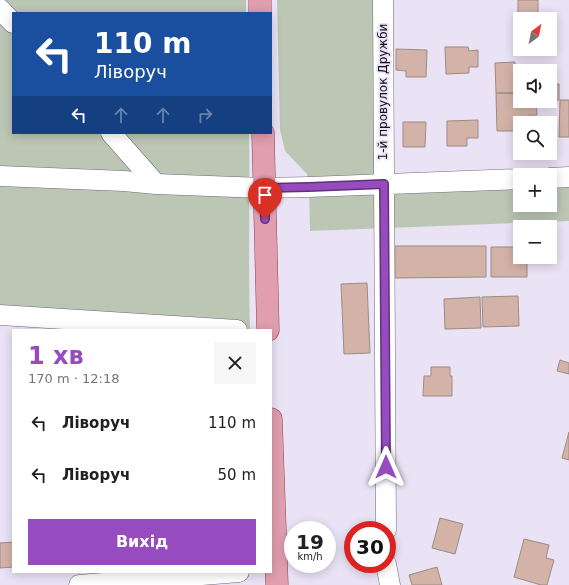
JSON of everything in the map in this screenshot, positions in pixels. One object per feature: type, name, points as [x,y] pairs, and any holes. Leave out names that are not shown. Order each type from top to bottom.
[{"type":"main road","points":[[260,0],[260,12]]},
{"type":"main road","points":[[262,134],[268,329]]},
{"type":"main road","points":[[272,458],[275,574]]},
{"type":"street","name":"1-й провулок Дружби","points":[[383,0],[386,521]]},
{"type":"street","points":[[0,9],[12,23]]},
{"type":"street","points":[[112,134],[156,184]]},
{"type":"street","points":[[0,176],[264,188],[513,179]]},
{"type":"street","points":[[557,178],[569,178]]},
{"type":"street","points":[[0,315],[221,329]]},
{"type":"street","points":[[80,585],[227,573]]},
{"type":"street","points":[[388,573],[390,585]]},
{"type":"green space","points":[[0,0],[246,0],[246,12],[12,12],[12,134],[249,134],[250,329],[0,315]]},
{"type":"green space","points":[[277,0],[383,0],[384,184],[513,179],[513,212],[557,212],[557,178],[569,177],[569,221],[513,220],[513,223],[310,231],[309,187],[307,174],[285,151],[280,130]]},
{"type":"building","points":[[518,0],[538,0],[538,12],[518,12]]},
{"type":"building","points":[[445,47],[468,47],[469,51],[478,50],[478,67],[469,67],[469,73],[446,74]]},
{"type":"building","points":[[396,49],[427,50],[426,77],[406,77],[406,71],[396,70]]},
{"type":"building","points":[[515,62],[515,64],[513,64],[513,93],[496,93],[495,63]]},
{"type":"building","points":[[557,84],[559,84],[559,100],[557,100]]},
{"type":"building","points":[[496,93],[513,93],[513,108],[536,108],[537,115],[513,116],[513,131],[497,131]]},
{"type":"building","points":[[560,100],[569,100],[569,137],[559,137]]},
{"type":"building","points":[[478,120],[478,138],[467,138],[467,146],[447,146],[447,121]]},
{"type":"building","points":[[403,122],[426,122],[425,147],[403,147]]},
{"type":"building","points":[[395,246],[486,246],[486,277],[395,278]]},
{"type":"building","points":[[491,247],[513,247],[513,264],[527,264],[527,277],[491,277]]},
{"type":"building","points":[[367,283],[370,353],[344,354],[341,284]]},
{"type":"building","points":[[518,296],[519,326],[483,327],[482,297]]},
{"type":"building","points":[[480,297],[481,328],[445,329],[444,299]]},
{"type":"building","points":[[560,360],[569,363],[569,374],[557,371]]},
{"type":"building","points":[[431,367],[450,367],[450,376],[452,376],[452,396],[423,396],[424,376],[431,376]]},
{"type":"building","points":[[569,432],[569,460],[562,458]]},
{"type":"building","points":[[440,518],[463,524],[455,554],[432,548]]},
{"type":"building","points":[[524,539],[549,545],[546,558],[554,560],[547,585],[541,585],[514,577]]},
{"type":"building","points":[[12,542],[12,567],[0,568],[0,543]]},
{"type":"building","points":[[437,567],[442,585],[412,585],[409,575]]},
{"type":"route","points":[[265,219],[264,188],[384,184],[386,467]]}]
